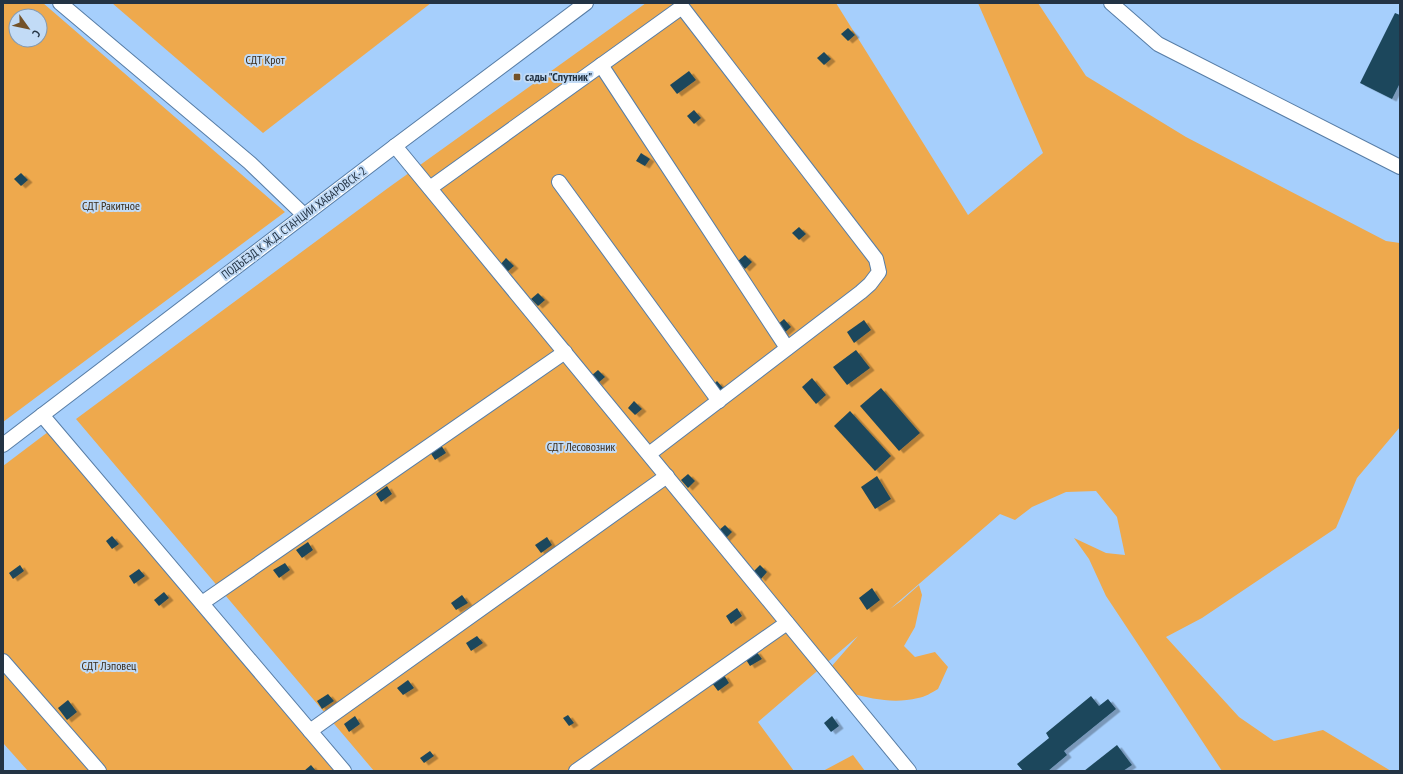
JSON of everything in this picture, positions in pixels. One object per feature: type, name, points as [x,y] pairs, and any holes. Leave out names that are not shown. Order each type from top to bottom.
[{"type":"street","points":[[60,3],[250,164],[304,215]]},
{"type":"street","name":"ПОДЪЕЗД К Ж.Д. СТАНЦИИ ХАБАРОВСК-2","points":[[3,445],[395,146],[586,3]]},
{"type":"street","points":[[1111,3],[1158,44],[1400,167]]},
{"type":"street","points":[[430,188],[682,7],[876,259],[879,272],[870,284],[649,454]]},
{"type":"street","points":[[601,65],[787,348]]},
{"type":"street","points":[[395,146],[909,771]]},
{"type":"street","points":[[559,182],[719,400]]},
{"type":"street","points":[[202,603],[565,352]]},
{"type":"street","points":[[42,415],[344,771]]},
{"type":"street","points":[[310,731],[667,476]]},
{"type":"street","points":[[576,771],[787,623]]},
{"type":"street","points":[[3,661],[99,771]]},
{"type":"green space","name":"СДТ Ракитное","points":[[3,3],[43,3],[285,212],[3,422]]},
{"type":"green space","name":"СДТ Крот","points":[[112,3],[431,3],[263,133]]},
{"type":"green space","name":"СДТ Лесовозник","points":[[646,3],[836,3],[968,215],[1043,153],[978,3],[1038,3],[1086,76],[1186,137],[1386,241],[1400,243],[1400,427],[1357,478],[1336,528],[1202,618],[1166,637],[1239,717],[1274,741],[1323,730],[1391,771],[1222,771],[1106,596],[1089,559],[1074,538],[1106,553],[1125,555],[1117,517],[1096,491],[1066,492],[1032,507],[1015,520],[1000,514],[890,609],[919,585],[922,595],[915,627],[904,646],[915,657],[935,652],[948,667],[938,689],[923,697],[900,701],[875,699],[850,693],[831,667],[858,636],[758,722],[794,771],[374,771],[76,419],[388,188]]},
{"type":"green space","name":"СДТ Лэповец","points":[[48,432],[335,771],[28,771],[3,743],[3,466]]},
{"type":"green space","points":[[853,755],[865,771],[823,771]]},
{"type":"building","points":[[1395,13],[1400,15],[1400,83],[1392,99],[1360,83]]},
{"type":"building","points":[[848,28],[855,35],[848,41],[841,34]]},
{"type":"building","points":[[824,52],[831,59],[824,65],[817,58]]},
{"type":"building","points":[[689,71],[696,80],[677,94],[670,85]]},
{"type":"building","points":[[694,110],[701,118],[694,124],[687,116]]},
{"type":"building","points":[[641,153],[650,159],[645,166],[636,161]]},
{"type":"building","points":[[21,173],[28,180],[21,186],[14,179]]},
{"type":"building","points":[[799,227],[806,234],[799,240],[792,233]]},
{"type":"building","points":[[745,255],[752,262],[745,269],[738,261]]},
{"type":"building","points":[[506,258],[514,266],[507,272],[500,265]]},
{"type":"building","points":[[538,293],[545,300],[538,306],[531,299]]},
{"type":"building","points":[[784,319],[791,327],[783,334],[776,326]]},
{"type":"building","points":[[864,320],[871,330],[854,343],[847,332]]},
{"type":"building","points":[[856,350],[870,368],[847,385],[833,367]]},
{"type":"building","points":[[598,370],[605,377],[598,383],[591,376]]},
{"type":"building","points":[[812,378],[826,395],[816,404],[802,387]]},
{"type":"building","points":[[717,381],[724,389],[717,395],[710,388]]},
{"type":"building","points":[[881,388],[920,433],[899,451],[860,406]]},
{"type":"building","points":[[634,401],[642,409],[635,415],[628,408]]},
{"type":"building","points":[[850,411],[891,456],[875,471],[834,426]]},
{"type":"building","points":[[441,445],[446,453],[435,460],[430,452]]},
{"type":"building","points":[[688,474],[695,481],[688,488],[681,480]]},
{"type":"building","points":[[877,476],[891,499],[875,509],[861,487]]},
{"type":"building","points":[[387,486],[392,494],[381,502],[376,494]]},
{"type":"building","points":[[725,525],[732,532],[725,539],[718,531]]},
{"type":"building","points":[[112,536],[119,544],[112,549],[106,541]]},
{"type":"building","points":[[547,537],[552,545],[541,553],[535,545]]},
{"type":"building","points":[[308,542],[313,550],[302,558],[296,550]]},
{"type":"building","points":[[285,563],[290,570],[279,578],[273,570]]},
{"type":"building","points":[[20,565],[24,571],[13,579],[9,573]]},
{"type":"building","points":[[760,565],[767,572],[761,579],[754,571]]},
{"type":"building","points":[[139,569],[145,576],[134,584],[129,576]]},
{"type":"building","points":[[872,588],[880,600],[867,610],[859,598]]},
{"type":"building","points":[[164,592],[169,598],[159,606],[154,600]]},
{"type":"building","points":[[462,595],[468,603],[456,610],[451,603]]},
{"type":"building","points":[[737,608],[742,616],[731,624],[726,616]]},
{"type":"building","points":[[477,636],[483,643],[471,651],[466,643]]},
{"type":"building","points":[[756,651],[762,659],[750,666],[745,658]]},
{"type":"building","points":[[724,675],[729,683],[718,691],[712,683]]},
{"type":"building","points":[[408,680],[414,688],[403,695],[397,688]]},
{"type":"building","points":[[328,694],[334,701],[322,709],[317,701]]},
{"type":"building","points":[[1091,696],[1099,706],[1108,699],[1116,709],[1064,751],[1067,755],[1048,771],[1023,771],[1017,764],[1049,738],[1046,733]]},
{"type":"building","points":[[68,700],[77,712],[67,720],[58,708]]},
{"type":"building","points":[[568,715],[574,723],[569,726],[563,718]]},
{"type":"building","points":[[355,716],[360,724],[349,732],[344,724]]},
{"type":"building","points":[[832,716],[839,726],[831,732],[824,723]]},
{"type":"building","points":[[1117,745],[1132,765],[1123,771],[1084,771]]},
{"type":"building","points":[[430,751],[434,756],[424,763],[420,758]]},
{"type":"building","points":[[311,765],[316,771],[304,771]]},
{"type":"place","name":"сады \"Спутник\"","points":[[517,77]]}]
